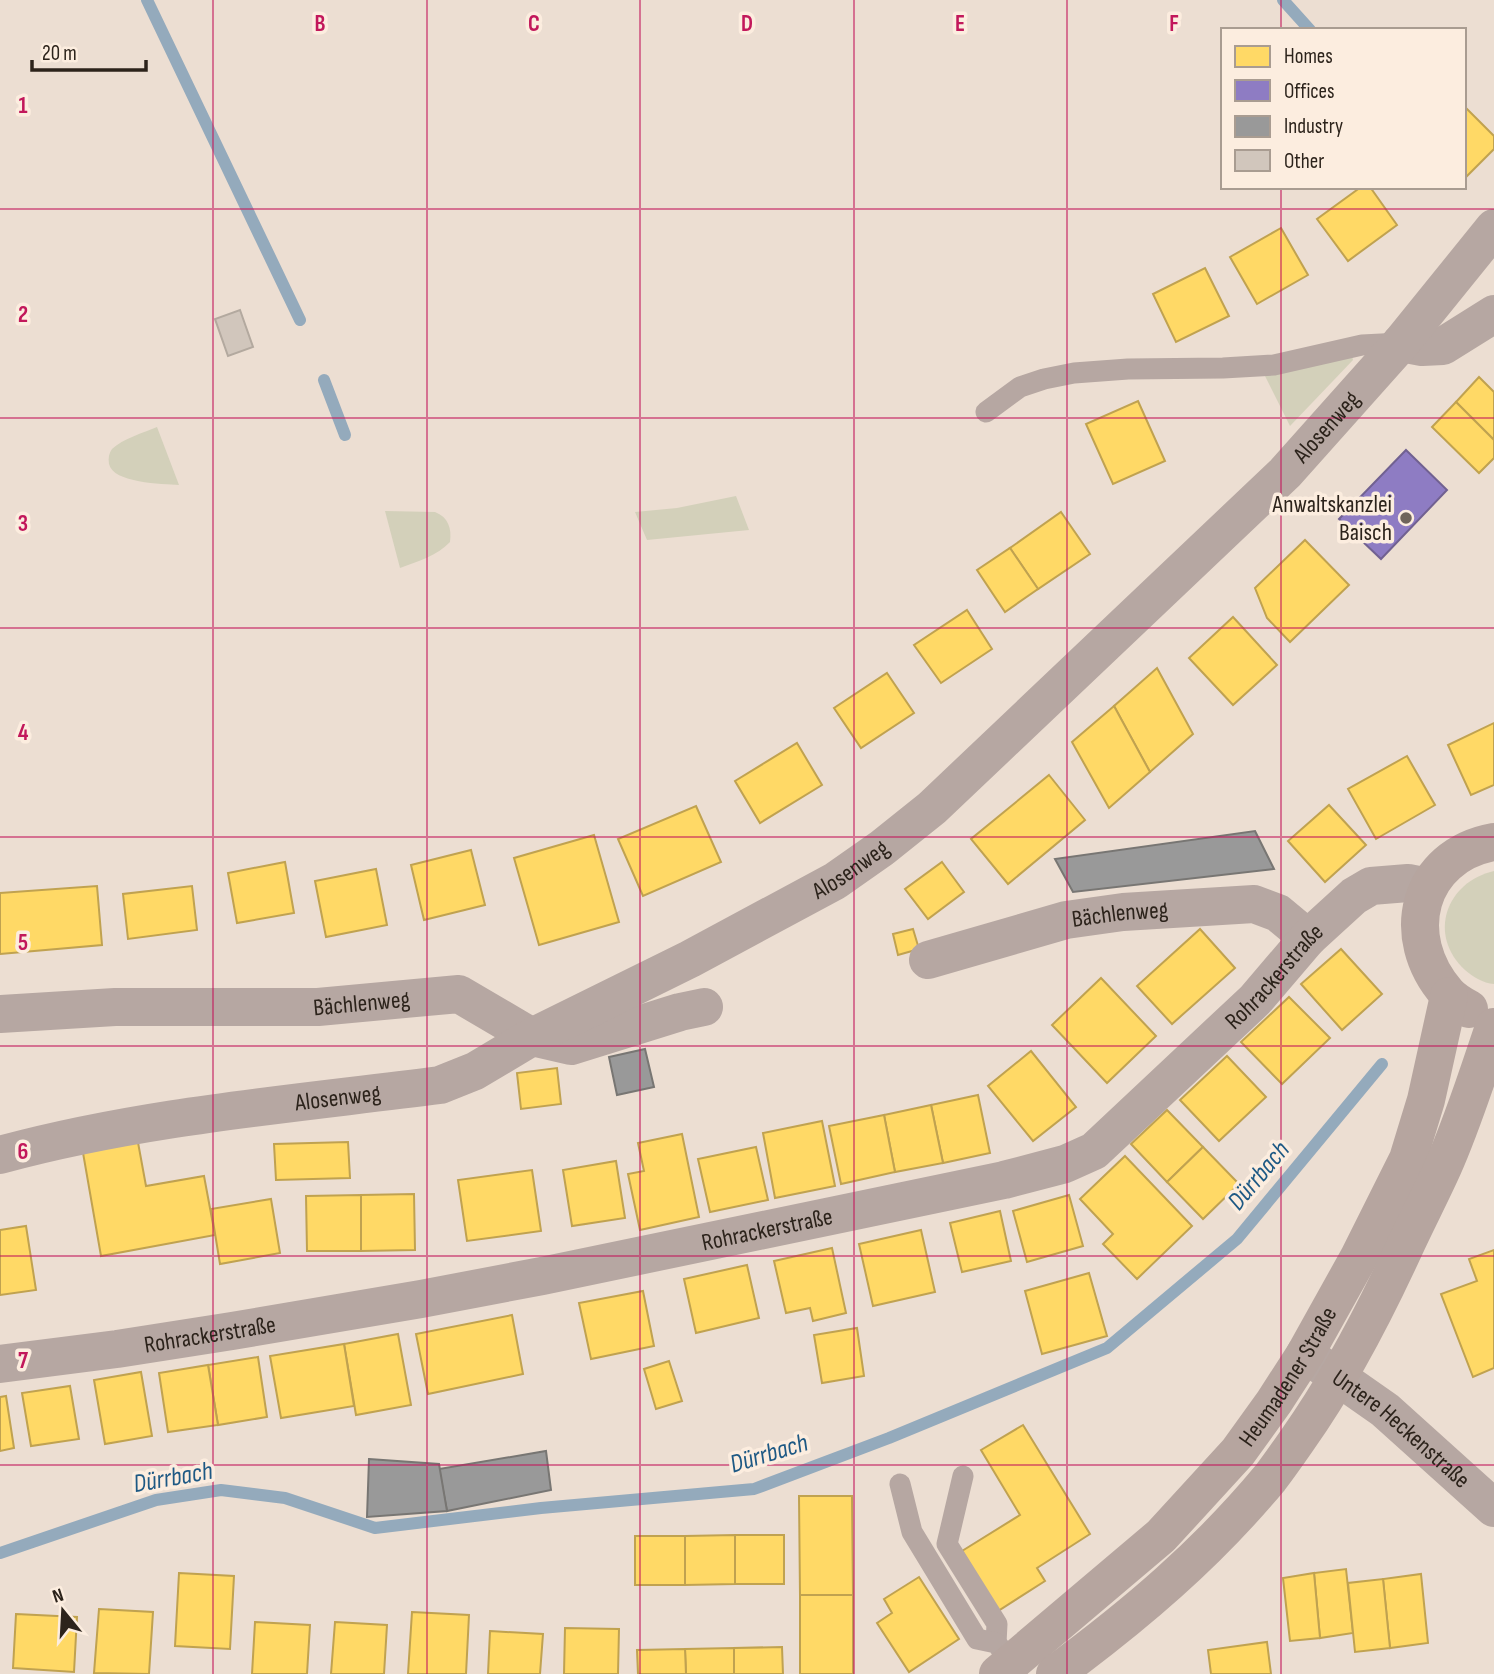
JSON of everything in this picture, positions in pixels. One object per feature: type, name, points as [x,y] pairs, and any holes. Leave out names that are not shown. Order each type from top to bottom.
[{"type":"main road","points":[[1494,842],[1475,846],[1449,862],[1428,887],[1419,931],[1424,955],[1435,977],[1450,996],[1475,1013],[1494,1019]]},
{"type":"main road","name":"Heumadener Straße","points":[[1007,1663],[1161,1536],[1238,1452],[1274,1402],[1305,1354],[1359,1257],[1408,1159],[1426,1100],[1450,996]]},
{"type":"main road","name":"Heumadener Straße","points":[[1055,1674],[1113,1631],[1181,1573],[1232,1522],[1272,1476],[1310,1421],[1376,1308],[1443,1166],[1494,1027]]},
{"type":"street","name":"Alosenweg","points":[[0,1155],[44,1143],[171,1119],[440,1085],[475,1071],[532,1037],[678,965],[835,881],[932,808],[1285,473],[1401,342],[1494,228]]},
{"type":"street","points":[[1401,342],[1422,347],[1443,346],[1494,314]]},
{"type":"street","name":"Rohrackerstraße","points":[[0,1364],[130,1347],[434,1296],[874,1208],[1065,1164],[1094,1151],[1255,1000],[1308,938],[1354,897],[1371,886],[1408,883],[1428,887]]},
{"type":"street","name":"Bächlenweg","points":[[928,960],[1066,920],[1123,912],[1254,904],[1278,913],[1308,938]]},
{"type":"street","name":"Bächlenweg","points":[[0,1014],[115,1007],[318,1007],[459,994],[532,1037],[571,1046],[704,1007]]},
{"type":"street","name":"Untere Heckenstraße","points":[[1305,1354],[1385,1410],[1494,1508]]},
{"type":"lane","points":[[986,412],[1020,387],[1074,373],[1274,365],[1362,345],[1401,342]]},
{"type":"lane","points":[[963,1476],[947,1544],[997,1624],[1007,1663]]},
{"type":"lane","points":[[900,1483],[912,1532],[977,1639],[1007,1663]]},
{"type":"shaded area","points":[[1352,356],[1353,360],[1290,426],[1264,374]]},
{"type":"shaded area","points":[[157,427],[179,485],[128,479],[112,470],[109,454],[116,445]]},
{"type":"shaded area","points":[[736,496],[749,530],[647,540],[635,512],[677,508]]},
{"type":"shaded area","points":[[385,511],[435,512],[448,524],[450,542],[433,555],[400,568]]},
{"type":"shaded area","points":[[1494,871],[1494,984],[1478,979],[1465,970],[1453,956],[1445,926],[1447,912],[1464,886],[1477,877]]},
{"type":"building: Homes","points":[[1466,108],[1494,136],[1494,149],[1466,177]]},
{"type":"building: Homes","points":[[1358,189],[1371,189],[1397,225],[1348,261],[1317,219]]},
{"type":"building: Homes","points":[[1281,228],[1308,275],[1257,304],[1230,257]]},
{"type":"building: Homes","points":[[1205,268],[1229,316],[1176,342],[1153,294]]},
{"type":"building: Homes","points":[[1479,377],[1494,392],[1494,440],[1456,402]]},
{"type":"building: Homes","points":[[1138,401],[1165,461],[1113,484],[1086,424]]},
{"type":"building: Homes","points":[[1456,402],[1494,440],[1494,458],[1479,473],[1432,427]]},
{"type":"building: Homes","points":[[1061,512],[1090,554],[1038,589],[1010,548]]},
{"type":"building: Homes","points":[[1305,540],[1349,585],[1290,642],[1267,618],[1255,588]]},
{"type":"building: Homes","points":[[1010,548],[1038,589],[1005,612],[977,570]]},
{"type":"building: Homes","points":[[967,610],[992,649],[941,683],[914,645]]},
{"type":"building: Homes","points":[[1233,617],[1277,665],[1233,705],[1189,658]]},
{"type":"building: Homes","points":[[1157,668],[1193,734],[1150,772],[1114,706]]},
{"type":"building: Homes","points":[[887,673],[914,713],[861,748],[834,708]]},
{"type":"building: Homes","points":[[1114,706],[1150,772],[1109,808],[1072,742]]},
{"type":"building: Homes","points":[[1494,723],[1494,785],[1471,795],[1448,745]]},
{"type":"building: Homes","points":[[797,743],[822,785],[760,823],[735,781]]},
{"type":"building: Homes","points":[[1407,756],[1435,805],[1376,839],[1348,789]]},
{"type":"building: Homes","points":[[1049,775],[1085,820],[1008,884],[971,839]]},
{"type":"building: Homes","points":[[1329,805],[1366,845],[1325,882],[1288,841]]},
{"type":"building: Homes","points":[[696,806],[721,862],[643,896],[618,839]]},
{"type":"building: Homes","points":[[594,835],[619,922],[539,945],[514,858]]},
{"type":"building: Homes","points":[[471,850],[485,905],[424,920],[411,865]]},
{"type":"building: Homes","points":[[285,862],[294,913],[237,923],[228,873]]},
{"type":"building: Homes","points":[[942,862],[964,892],[928,919],[905,889]]},
{"type":"building: Homes","points":[[376,869],[387,925],[326,937],[315,881]]},
{"type":"building: Homes","points":[[97,886],[102,945],[0,954],[0,893]]},
{"type":"building: Homes","points":[[192,886],[197,930],[128,939],[123,894]]},
{"type":"building: Homes","points":[[913,929],[919,949],[898,955],[893,934]]},
{"type":"building: Homes","points":[[1200,929],[1235,968],[1172,1024],[1137,986]]},
{"type":"building: Homes","points":[[1341,949],[1382,994],[1342,1030],[1301,984]]},
{"type":"building: Homes","points":[[1101,978],[1156,1036],[1107,1083],[1052,1025]]},
{"type":"building: Homes","points":[[1289,997],[1330,1038],[1282,1084],[1241,1042]]},
{"type":"building: Homes","points":[[1031,1051],[1076,1107],[1033,1141],[988,1086]]},
{"type":"building: Homes","points":[[1227,1056],[1266,1097],[1219,1141],[1180,1100]]},
{"type":"building: Homes","points":[[557,1068],[561,1104],[521,1109],[517,1073]]},
{"type":"building: Homes","points":[[978,1095],[990,1153],[943,1163],[931,1105]]},
{"type":"building: Homes","points":[[931,1105],[943,1163],[895,1172],[884,1115]]},
{"type":"building: Homes","points":[[1167,1110],[1203,1147],[1167,1182],[1131,1144]]},
{"type":"building: Homes","points":[[884,1115],[895,1172],[841,1184],[829,1126]]},
{"type":"building: Homes","points":[[822,1121],[835,1186],[775,1198],[763,1133]]},
{"type":"building: Homes","points":[[682,1134],[699,1217],[640,1230],[628,1174],[644,1171],[638,1143]]},
{"type":"building: Homes","points":[[137,1137],[146,1186],[204,1176],[215,1235],[101,1256],[82,1147]]},
{"type":"building: Homes","points":[[348,1142],[350,1178],[276,1180],[274,1144]]},
{"type":"building: Homes","points":[[756,1147],[768,1200],[710,1212],[698,1159]]},
{"type":"building: Homes","points":[[1203,1147],[1239,1184],[1203,1219],[1167,1182]]},
{"type":"building: Homes","points":[[1125,1156],[1192,1226],[1137,1279],[1103,1244],[1113,1234],[1080,1199]]},
{"type":"building: Homes","points":[[616,1161],[625,1218],[572,1226],[563,1170]]},
{"type":"building: Homes","points":[[532,1170],[541,1231],[467,1241],[458,1180]]},
{"type":"building: Homes","points":[[414,1194],[415,1250],[361,1251],[361,1195]]},
{"type":"building: Homes","points":[[361,1195],[361,1251],[307,1251],[306,1196]]},
{"type":"building: Homes","points":[[1069,1195],[1083,1246],[1027,1262],[1013,1211]]},
{"type":"building: Homes","points":[[271,1199],[280,1253],[220,1264],[211,1209]]},
{"type":"building: Homes","points":[[1000,1211],[1011,1261],[962,1272],[950,1223]]},
{"type":"building: Homes","points":[[26,1226],[36,1290],[0,1295],[0,1230]]},
{"type":"building: Homes","points":[[921,1230],[935,1292],[873,1306],[859,1244]]},
{"type":"building: Homes","points":[[832,1248],[846,1313],[813,1321],[810,1308],[786,1313],[774,1261]]},
{"type":"building: Homes","points":[[1494,1250],[1494,1368],[1473,1377],[1441,1294],[1477,1281],[1469,1259]]},
{"type":"building: Homes","points":[[747,1265],[759,1318],[696,1333],[684,1279]]},
{"type":"building: Homes","points":[[1089,1273],[1107,1336],[1042,1354],[1025,1291]]},
{"type":"building: Homes","points":[[643,1291],[654,1346],[591,1359],[579,1303]]},
{"type":"building: Homes","points":[[512,1315],[523,1374],[428,1394],[416,1334]]},
{"type":"building: Homes","points":[[857,1328],[864,1376],[822,1383],[814,1335]]},
{"type":"building: Homes","points":[[398,1334],[411,1405],[356,1415],[344,1344]]},
{"type":"building: Homes","points":[[344,1344],[354,1406],[281,1418],[270,1356]]},
{"type":"building: Homes","points":[[258,1357],[267,1417],[218,1425],[208,1365]]},
{"type":"building: Homes","points":[[669,1361],[682,1401],[656,1409],[644,1369]]},
{"type":"building: Homes","points":[[208,1365],[218,1425],[168,1432],[159,1373]]},
{"type":"building: Homes","points":[[141,1372],[152,1436],[105,1444],[94,1380]]},
{"type":"building: Homes","points":[[70,1386],[79,1439],[31,1446],[22,1393]]},
{"type":"building: Homes","points":[[6,1396],[14,1448],[0,1451],[0,1397]]},
{"type":"building: Homes","points":[[1023,1425],[1090,1534],[1037,1568],[1045,1581],[998,1611],[962,1551],[1020,1515],[981,1450]]},
{"type":"building: Homes","points":[[799,1496],[852,1496],[853,1595],[800,1595]]},
{"type":"building: Homes","points":[[735,1535],[784,1535],[784,1584],[735,1584]]},
{"type":"building: Homes","points":[[735,1535],[735,1584],[685,1585],[685,1536]]},
{"type":"building: Homes","points":[[635,1536],[685,1536],[685,1585],[635,1585]]},
{"type":"building: Homes","points":[[1346,1569],[1353,1633],[1320,1638],[1314,1573]]},
{"type":"building: Homes","points":[[179,1573],[234,1576],[230,1649],[175,1646]]},
{"type":"building: Homes","points":[[1314,1573],[1320,1638],[1290,1641],[1283,1578]]},
{"type":"building: Homes","points":[[1421,1574],[1428,1643],[1390,1648],[1383,1579]]},
{"type":"building: Homes","points":[[919,1577],[959,1639],[909,1672],[877,1623],[892,1613],[884,1599]]},
{"type":"building: Homes","points":[[1383,1579],[1390,1648],[1355,1652],[1348,1583]]},
{"type":"building: Homes","points":[[800,1595],[853,1595],[853,1674],[800,1674]]},
{"type":"building: Homes","points":[[99,1609],[153,1612],[149,1674],[94,1673]]},
{"type":"building: Homes","points":[[412,1612],[469,1615],[466,1674],[408,1674]]},
{"type":"building: Homes","points":[[16,1614],[77,1617],[74,1672],[13,1668]]},
{"type":"building: Homes","points":[[255,1622],[310,1625],[307,1674],[252,1674]]},
{"type":"building: Homes","points":[[335,1622],[387,1625],[384,1674],[331,1674]]},
{"type":"building: Homes","points":[[565,1628],[619,1629],[618,1674],[564,1674]]},
{"type":"building: Homes","points":[[490,1631],[543,1634],[540,1674],[488,1674]]},
{"type":"building: Homes","points":[[1267,1642],[1271,1674],[1211,1674],[1208,1650]]},
{"type":"building: Homes","points":[[782,1647],[783,1674],[734,1674],[734,1648]]},
{"type":"building: Homes","points":[[734,1648],[734,1674],[686,1674],[685,1649]]},
{"type":"building: Homes","points":[[685,1649],[686,1674],[638,1674],[637,1650]]},
{"type":"building: Offices","points":[[1406,450],[1447,490],[1381,559],[1339,519]]},
{"type":"building: Industry","points":[[1255,831],[1274,869],[1073,892],[1055,859]]},
{"type":"building: Industry","points":[[645,1049],[654,1087],[617,1095],[609,1057]]},
{"type":"building: Industry","points":[[546,1451],[551,1490],[447,1511],[439,1469]]},
{"type":"building: Industry","points":[[369,1459],[439,1464],[447,1511],[367,1517]]},
{"type":"building: Other","points":[[240,310],[253,347],[228,356],[215,319]]},
{"type":"waterway","points":[[147,0],[300,320]]},
{"type":"waterway","points":[[1283,0],[1308,28]]},
{"type":"waterway","points":[[324,380],[345,435]]},
{"type":"waterway","name":"Dürrbach","points":[[0,1553],[156,1500],[221,1490],[285,1498],[375,1528],[541,1508],[754,1489],[889,1438],[1107,1348],[1237,1239],[1382,1064]]},
{"type":"place","name":"Anwaltskanzlei Baisch","points":[[1406,518]]}]
